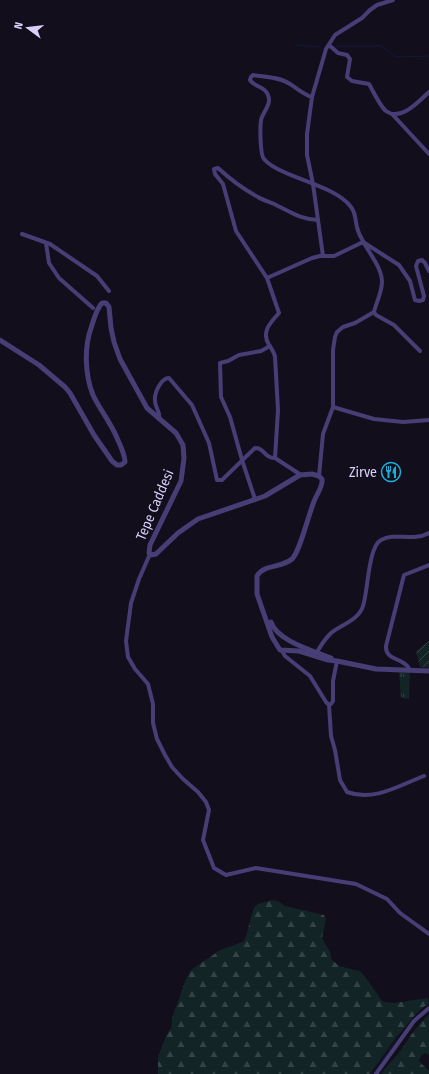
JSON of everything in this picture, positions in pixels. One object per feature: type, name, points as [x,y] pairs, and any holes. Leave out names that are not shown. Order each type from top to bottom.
[{"type":"street","points":[[323,256],[313,184],[308,165],[306,142],[312,97],[326,49],[335,35],[362,18],[377,5],[393,0]]},
{"type":"street","points":[[329,45],[338,53],[347,55],[350,60],[347,77],[352,81],[369,84],[385,110],[392,114],[429,154]]},
{"type":"street","points":[[312,97],[303,94],[290,84],[279,79],[253,75],[250,78],[251,83],[264,89],[269,96],[269,103],[261,123],[262,157],[266,162],[276,168],[301,180],[330,191],[346,200],[355,214],[357,228],[377,267],[382,281],[374,312],[355,323],[344,327],[337,332],[335,337],[333,350],[333,407],[323,434],[319,476],[322,484],[311,507],[295,556],[283,564],[262,570],[257,576],[257,594],[278,649],[284,651],[299,651],[328,660],[376,669],[429,672]]},
{"type":"street","points":[[392,114],[400,114],[414,106],[429,92]]},
{"type":"street","points":[[275,458],[278,410],[275,357],[266,338],[267,328],[279,313],[267,278],[236,231],[223,184],[215,174],[214,169],[218,168],[240,187],[258,198],[276,205],[294,215],[309,220],[318,220]]},
{"type":"street","points":[[22,234],[46,243],[97,276],[109,291]]},
{"type":"street","points":[[267,278],[312,258],[338,255],[363,242]]},
{"type":"street","points":[[363,242],[399,265],[410,281],[415,300],[423,300],[424,296],[416,266],[418,261],[422,260],[429,271]]},
{"type":"street","points":[[46,243],[49,263],[59,278],[93,308]]},
{"type":"street","name":"Tepe Caddesi","points":[[0,340],[38,365],[70,393],[80,412],[112,461],[117,465],[121,465],[124,462],[124,455],[110,422],[94,395],[89,379],[87,364],[88,335],[99,307],[102,303],[106,303],[109,307],[111,328],[120,359],[147,408],[180,437],[183,445],[181,481],[150,545],[148,550],[150,554],[156,554],[178,533],[198,519],[274,492],[301,475]]},
{"type":"street","points":[[374,312],[376,315],[394,325],[420,351]]},
{"type":"street","points":[[256,499],[242,460],[230,417],[221,397],[220,363],[228,361],[239,354],[261,351],[270,346]]},
{"type":"street","points":[[159,419],[160,414],[155,404],[155,398],[162,381],[169,378],[192,405],[208,444],[217,480],[222,480],[254,448],[257,447],[270,458],[275,458],[301,475],[312,474],[319,476]]},
{"type":"street","points":[[333,407],[374,419],[403,422],[429,420]]},
{"type":"street","points":[[316,652],[322,642],[330,634],[340,626],[353,620],[363,608],[374,548],[381,540],[392,537],[423,537],[429,533]]},
{"type":"street","points":[[150,554],[145,563],[131,603],[126,641],[128,657],[135,669],[148,684],[153,704],[153,723],[157,739],[165,755],[172,767],[198,792],[206,802],[209,810],[203,840],[214,868],[226,875],[256,868],[356,884],[387,899],[400,913],[429,934]]},
{"type":"street","points":[[410,670],[406,663],[388,655],[386,646],[404,575],[429,565]]},
{"type":"street","points":[[257,584],[272,626],[278,633],[337,661]]},
{"type":"street","points":[[276,644],[280,639],[286,638]]},
{"type":"street","points":[[284,651],[290,645],[286,638]]},
{"type":"street","points":[[284,651],[285,656],[310,676],[329,705],[331,736],[338,763],[340,780],[347,792],[362,795],[377,794],[424,776]]},
{"type":"street","points":[[329,705],[333,701],[333,681],[337,661]]},
{"type":"street","points":[[376,1074],[414,1022],[429,1008]]},
{"type":"green space","points":[[429,641],[429,668],[420,667],[416,651]]},
{"type":"green space","points":[[399,671],[410,671],[409,699],[401,698]]},
{"type":"green space","points":[[272,900],[278,901],[285,906],[324,915],[326,919],[322,938],[331,954],[331,959],[339,966],[359,971],[363,974],[380,999],[384,1002],[394,1003],[428,998],[429,1004],[416,1014],[397,1036],[370,1074],[158,1074],[158,1057],[166,1036],[171,1028],[172,1018],[186,979],[191,970],[220,950],[244,941],[254,907],[258,904]]},
{"type":"green space","points":[[429,1014],[429,1055],[425,1053],[421,1056],[419,1061],[429,1071],[429,1074],[381,1074],[416,1028]]},
{"type":"waterway","points":[[295,45],[320,47]]},
{"type":"waterway","points":[[336,46],[381,46],[396,57],[429,56]]},
{"type":"waterway","points":[[373,1074],[396,1040]]},
{"type":"place","name":"Zirve","points":[[391,472]]}]
